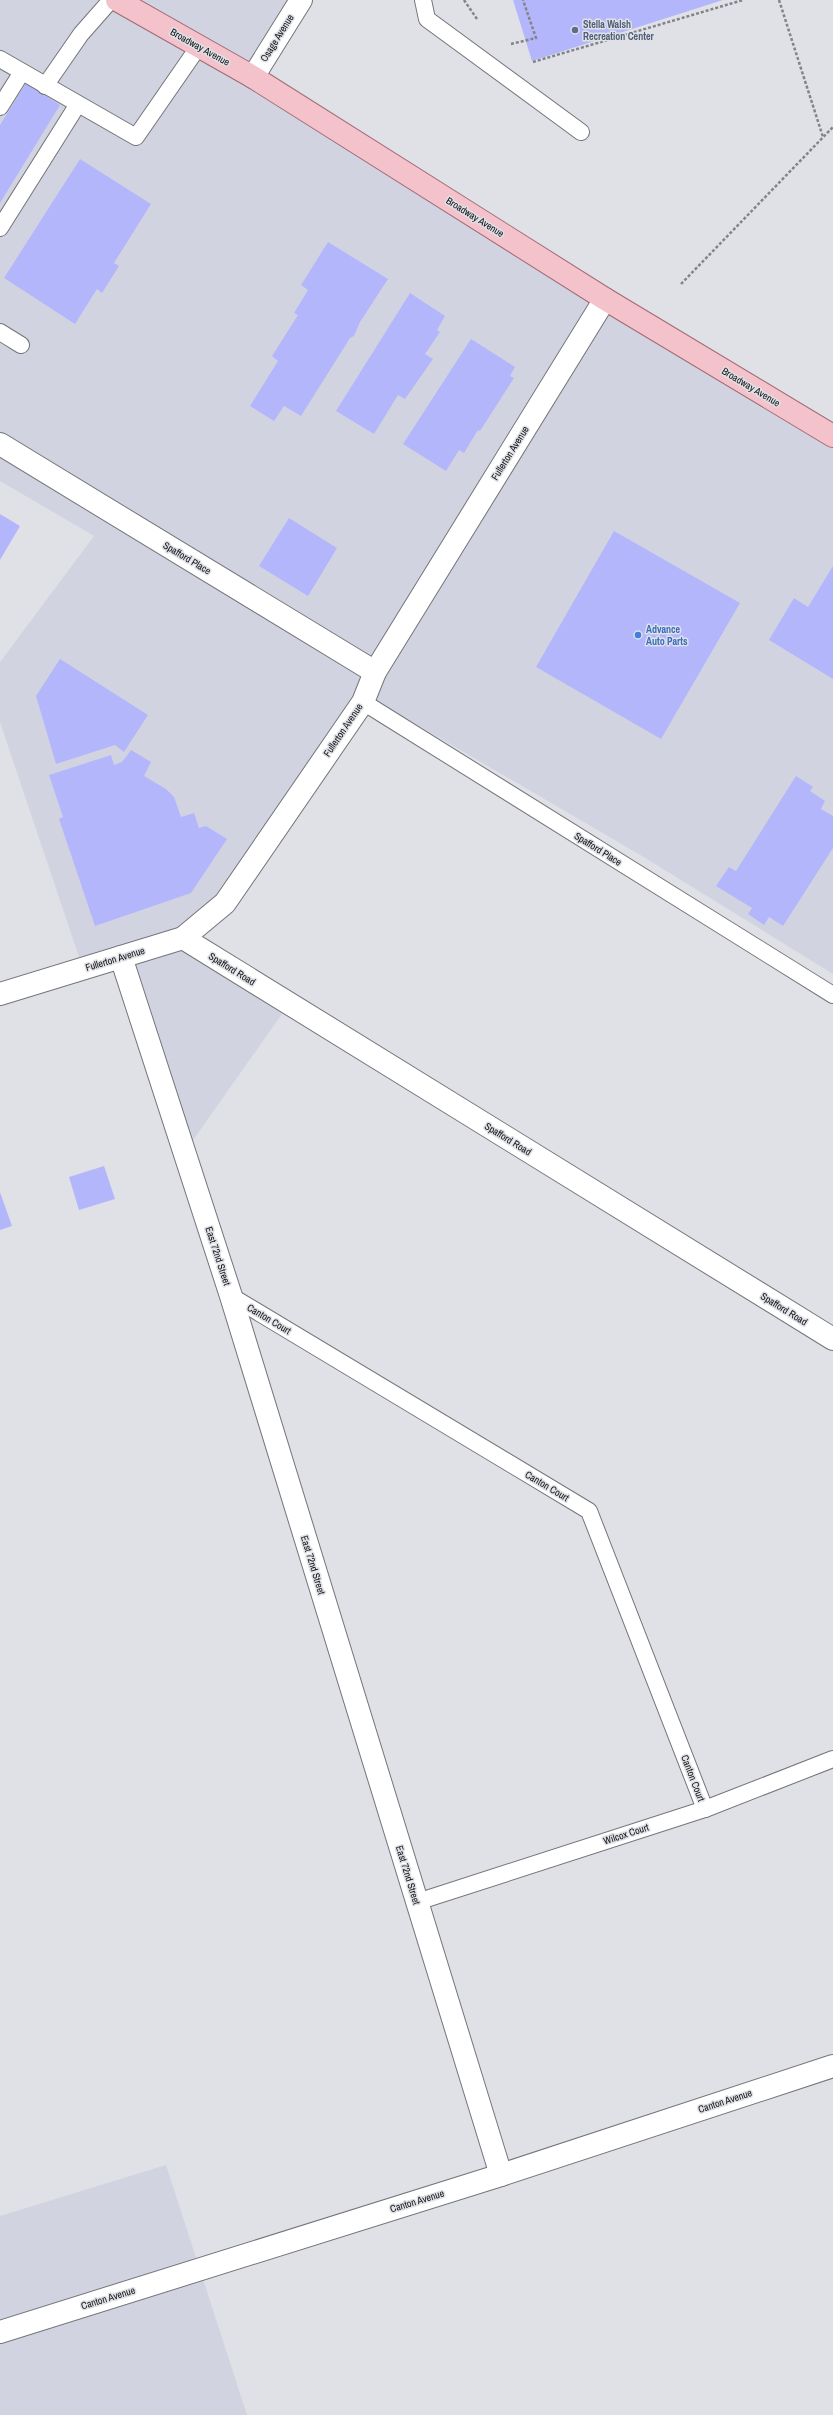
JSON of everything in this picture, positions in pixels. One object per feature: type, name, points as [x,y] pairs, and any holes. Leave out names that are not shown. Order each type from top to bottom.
[{"type":"main road","name":"Broadway Avenue","points":[[117,0],[253,76],[605,300],[833,436]]},
{"type":"street","name":"Osage Avenue","points":[[253,76],[301,0]]},
{"type":"street","name":"Fullerton Avenue","points":[[0,994],[183,938],[225,903],[363,702],[375,672],[605,300]]},
{"type":"street","name":"Spafford Place","points":[[0,444],[375,672]]},
{"type":"street","name":"Spafford Road","points":[[183,938],[833,1339]]},
{"type":"street","name":"East 72nd Street","points":[[121,957],[231,1296],[501,2175]]},
{"type":"street","name":"Canton Avenue","points":[[0,2332],[501,2175],[832,2069]]},
{"type":"lane","points":[[45,86],[81,34],[111,0]]},
{"type":"lane","points":[[423,0],[427,19],[581,132]]},
{"type":"lane","points":[[0,60],[136,137],[199,46]]},
{"type":"lane","points":[[2,112],[22,72]]},
{"type":"lane","points":[[0,228],[19,185],[46,142],[78,104]]},
{"type":"lane","points":[[0,332],[21,345]]},
{"type":"lane","name":"Spafford Place","points":[[363,702],[833,995]]},
{"type":"lane","name":"Canton Court","points":[[231,1296],[589,1511],[705,1808]]},
{"type":"lane","name":"Wilcox Court","points":[[417,1902],[705,1808],[833,1759]]},
{"type":"path","points":[[464,0],[480,25]]},
{"type":"path","points":[[507,46],[536,38],[523,0]]},
{"type":"path","points":[[528,63],[743,0]]},
{"type":"path","points":[[779,0],[823,137]]},
{"type":"path","points":[[680,284],[833,127]]},
{"type":"shaded area","points":[[0,0],[301,0],[253,76],[833,436],[833,974],[642,856],[366,695],[225,903],[183,938],[289,1004],[184,1153],[121,957],[83,969],[0,722],[0,662],[94,536],[0,481]]},
{"type":"shaded area","points":[[166,2165],[247,2415],[0,2415],[0,2216]]},
{"type":"building","name":"Stella Walsh Recreation Center","points":[[513,0],[723,0],[532,61]]},
{"type":"building","points":[[26,83],[60,105],[0,203],[0,125]]},
{"type":"building","points":[[80,159],[151,204],[114,263],[119,266],[102,293],[97,289],[75,324],[4,278]]},
{"type":"building","points":[[328,242],[388,279],[360,322],[354,336],[350,338],[301,416],[284,406],[274,421],[250,406],[278,361],[272,356],[298,315],[294,313],[308,290],[301,285]]},
{"type":"building","points":[[410,293],[445,316],[437,330],[440,332],[425,354],[433,359],[405,399],[398,395],[374,434],[336,411]]},
{"type":"building","points":[[471,339],[515,367],[510,376],[514,378],[464,453],[459,450],[446,471],[403,444]]},
{"type":"building","points":[[0,514],[20,526],[0,560]]},
{"type":"building","points":[[289,518],[337,548],[308,596],[259,566]]},
{"type":"building","name":"Advance Auto Parts","points":[[614,531],[740,603],[661,739],[536,667]]},
{"type":"building","points":[[833,566],[833,679],[769,640],[794,598],[808,607]]},
{"type":"building","points":[[60,659],[148,715],[124,752],[115,745],[56,764],[36,696]]},
{"type":"building","points":[[131,750],[151,762],[144,776],[166,789],[174,797],[181,817],[194,813],[199,828],[206,826],[227,839],[191,893],[95,926],[59,819],[63,817],[49,775],[111,755],[114,765],[122,762]]},
{"type":"building","points":[[796,776],[813,787],[810,791],[825,801],[821,809],[833,816],[833,848],[783,926],[769,917],[764,925],[748,914],[752,908],[716,886],[729,867],[736,871]]},
{"type":"building","points":[[104,1166],[115,1199],[79,1210],[69,1177]]},
{"type":"building","points":[[0,1192],[12,1226],[0,1230]]},
{"type":"place","name":"Stella Walsh Recreation Center","points":[[575,30]]},
{"type":"place","name":"Advance Auto Parts","points":[[638,635]]}]
